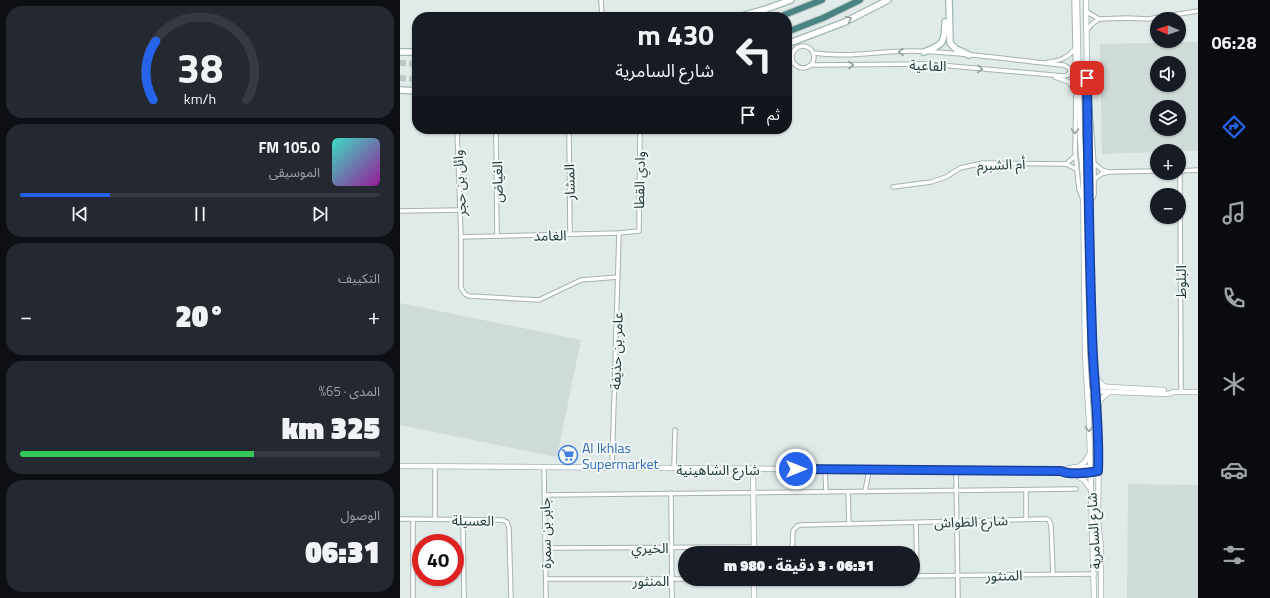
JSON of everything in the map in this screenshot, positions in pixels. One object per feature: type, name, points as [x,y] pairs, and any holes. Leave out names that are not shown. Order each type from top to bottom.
[{"type":"highway","points":[[792,12],[822,0]]},
{"type":"highway","points":[[792,30],[823,18],[860,0]]},
{"type":"main road","points":[[756,12],[791,0]]},
{"type":"main road","points":[[792,42],[845,22],[888,0]]},
{"type":"main road","points":[[924,52],[937,47],[944,40],[945,0]]},
{"type":"main road","points":[[948,0],[950,43],[969,55]]},
{"type":"main road","points":[[400,52],[412,52]]},
{"type":"main road","points":[[400,90],[412,91]]},
{"type":"street","points":[[601,0],[602,12]]},
{"type":"street","name":"شارع السامرية","points":[[1076,0],[1075,156],[1080,193],[1083,200]]},
{"type":"street","name":"شارع السامرية","points":[[1076,0],[1083,200],[1083,265],[1087,388],[1095,574],[1094,598]]},
{"type":"street","name":"شارع السامرية","points":[[1086,0],[1090,264],[1094,372],[1098,422],[1098,521],[1101,548],[1101,598]]},
{"type":"street","points":[[1087,30],[1092,24],[1099,20],[1127,18],[1148,19],[1198,11]]},
{"type":"street","points":[[1087,12],[1099,20]]},
{"type":"street","points":[[803,46],[812,49],[814,53],[814,62],[807,68],[802,69],[793,63],[792,54],[798,47],[803,46]]},
{"type":"street","name":"القاعية","points":[[1037,62],[1062,60],[1069,56],[1075,49]]},
{"type":"street","name":"القاعية","points":[[812,65],[929,64],[1044,75],[1066,75],[1070,70],[1066,66],[1037,62],[924,52],[835,55],[814,53]]},
{"type":"street","name":"القاعية","points":[[1044,75],[1064,79],[1072,85],[1076,92]]},
{"type":"street","name":"شارع السامرية","points":[[1088,95],[1094,164],[1094,195],[1089,206]]},
{"type":"street","name":"وائل بن حجر","points":[[456,134],[461,237],[461,288],[465,294],[469,296],[539,300],[581,280],[618,277]]},
{"type":"street","name":"الغياض","points":[[496,134],[498,236]]},
{"type":"street","name":"المشار","points":[[569,134],[570,234]]},
{"type":"street","name":"وادي القطا","points":[[639,231],[640,134]]},
{"type":"street","points":[[1066,164],[1075,156]]},
{"type":"street","name":"أم الشبرم","points":[[893,187],[931,182],[946,177],[960,168],[983,162],[1066,164],[1076,169]]},
{"type":"street","points":[[1094,164],[1102,170],[1109,172]]},
{"type":"street","points":[[1186,171],[1198,170]]},
{"type":"street","points":[[1094,180],[1100,174],[1109,172],[1150,171]]},
{"type":"street","name":"البلوط","points":[[1179,180],[1181,392]]},
{"type":"street","points":[[400,211],[460,210]]},
{"type":"street","name":"الغامد","points":[[461,237],[619,233],[639,231]]},
{"type":"street","name":"عامر بن حذيفة","points":[[612,468],[619,233]]},
{"type":"street","points":[[1083,265],[1090,264]]},
{"type":"street","points":[[1094,372],[1097,379],[1105,387]]},
{"type":"street","points":[[1095,389],[1105,387],[1173,392],[1198,392]]},
{"type":"street","points":[[1087,388],[1109,392],[1169,394],[1173,392]]},
{"type":"street","points":[[1098,422],[1099,402],[1109,392]]},
{"type":"street","points":[[674,468],[675,430]]},
{"type":"street","points":[[1076,468],[1086,461],[1090,451]]},
{"type":"street","name":"شارع الشاهينية","points":[[400,466],[1061,471],[1070,473],[1090,470]]},
{"type":"street","name":"العسيلة","points":[[435,467],[435,519]]},
{"type":"street","name":"جابر بن سمرة","points":[[544,467],[546,598]]},
{"type":"street","name":"شارع الشاهينية","points":[[1061,471],[1063,469],[1076,468],[1098,471]]},
{"type":"street","points":[[754,469],[754,546]]},
{"type":"street","points":[[825,470],[826,492]]},
{"type":"street","points":[[865,492],[869,470]]},
{"type":"street","points":[[956,471],[958,521],[958,598]]},
{"type":"street","points":[[1070,473],[1084,480],[1091,489]]},
{"type":"street","name":"شارع الطواش","points":[[1026,490],[1026,519]]},
{"type":"street","name":"شارع الشاهينية","points":[[545,495],[1076,490]]},
{"type":"street","points":[[848,492],[849,524]]},
{"type":"street","points":[[671,493],[672,598]]},
{"type":"street","name":"العسيلة","points":[[400,519],[502,520],[507,522],[509,528],[511,598]]},
{"type":"street","points":[[463,519],[464,598]]},
{"type":"street","name":"شارع الطواش","points":[[792,546],[793,531],[798,526],[1046,519],[1050,522],[1053,574]]},
{"type":"street","points":[[413,520],[413,598]]},
{"type":"street","name":"شارع الطواش","points":[[916,522],[916,546]]},
{"type":"street","name":"الخيري","points":[[545,548],[678,547]]},
{"type":"street","name":"المنثور","points":[[920,576],[1095,574]]},
{"type":"street","name":"المنثور","points":[[546,579],[678,580]]},
{"type":"street","points":[[754,586],[754,598]]},
{"type":"shaded area","points":[[1186,42],[1198,42],[1198,151],[1186,151],[1186,144],[1150,144],[1150,152],[1102,154],[1100,44],[1150,43],[1150,48],[1186,48]]},
{"type":"shaded area","points":[[400,303],[581,340],[557,457],[400,425]]},
{"type":"shaded area","points":[[1128,484],[1198,485],[1198,598],[1127,598]]},
{"type":"tunnel","points":[[400,63],[412,64]]},
{"type":"tunnel","points":[[400,78],[412,79]]},
{"type":"place","name":"Al Ikhlas Supermarket","points":[[568,455]]},
{"type":"route","points":[[796,469],[1061,471],[1067,473],[1090,473],[1098,471],[1098,422],[1095,401],[1092,333],[1087,78]]}]
